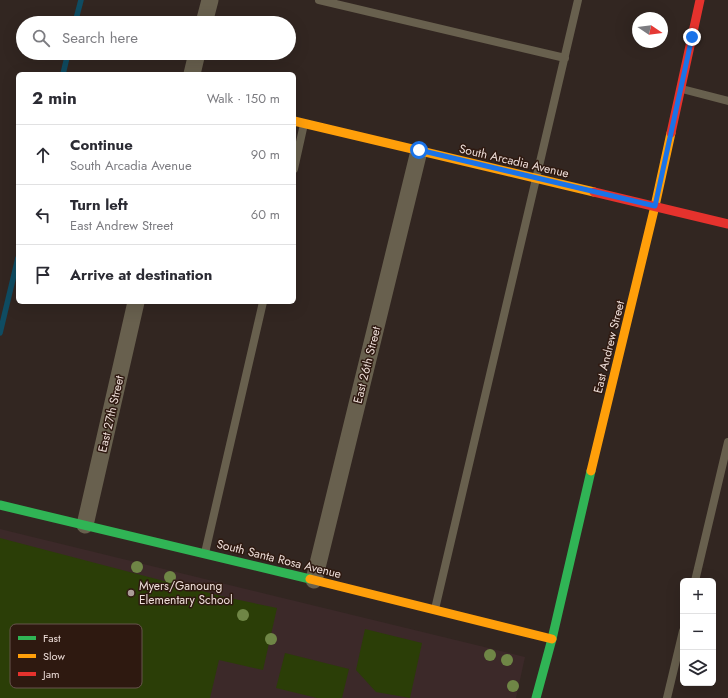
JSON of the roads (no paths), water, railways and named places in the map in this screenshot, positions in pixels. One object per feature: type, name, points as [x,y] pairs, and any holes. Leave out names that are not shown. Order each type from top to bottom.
[{"type":"street","points":[[206,16],[210,0]]},
{"type":"street","name":"East Andrew Street","points":[[536,698],[552,639],[572,548],[655,206],[700,0]]},
{"type":"street","points":[[192,72],[195,60]]},
{"type":"street","name":"South Arcadia Avenue","points":[[296,122],[728,224]]},
{"type":"street","name":"East 26th Street","points":[[314,580],[419,150]]},
{"type":"street","name":"East 27th Street","points":[[86,525],[136,304]]},
{"type":"street","name":"South Santa Rosa Avenue","points":[[0,505],[205,553],[552,639]]},
{"type":"lane","points":[[319,0],[565,58]]},
{"type":"lane","points":[[435,609],[578,0]]},
{"type":"lane","points":[[681,89],[728,101]]},
{"type":"lane","points":[[296,161],[305,124]]},
{"type":"lane","points":[[205,553],[263,304]]},
{"type":"lane","points":[[696,578],[728,442]]},
{"type":"lane","points":[[667,698],[680,644]]},
{"type":"waterway","points":[[77,16],[81,0]]},
{"type":"waterway","points":[[63,72],[66,60]]},
{"type":"waterway","points":[[0,333],[16,266]]},
{"type":"place","name":"Myers/Ganoung Elementary School","points":[[131,593]]}]
